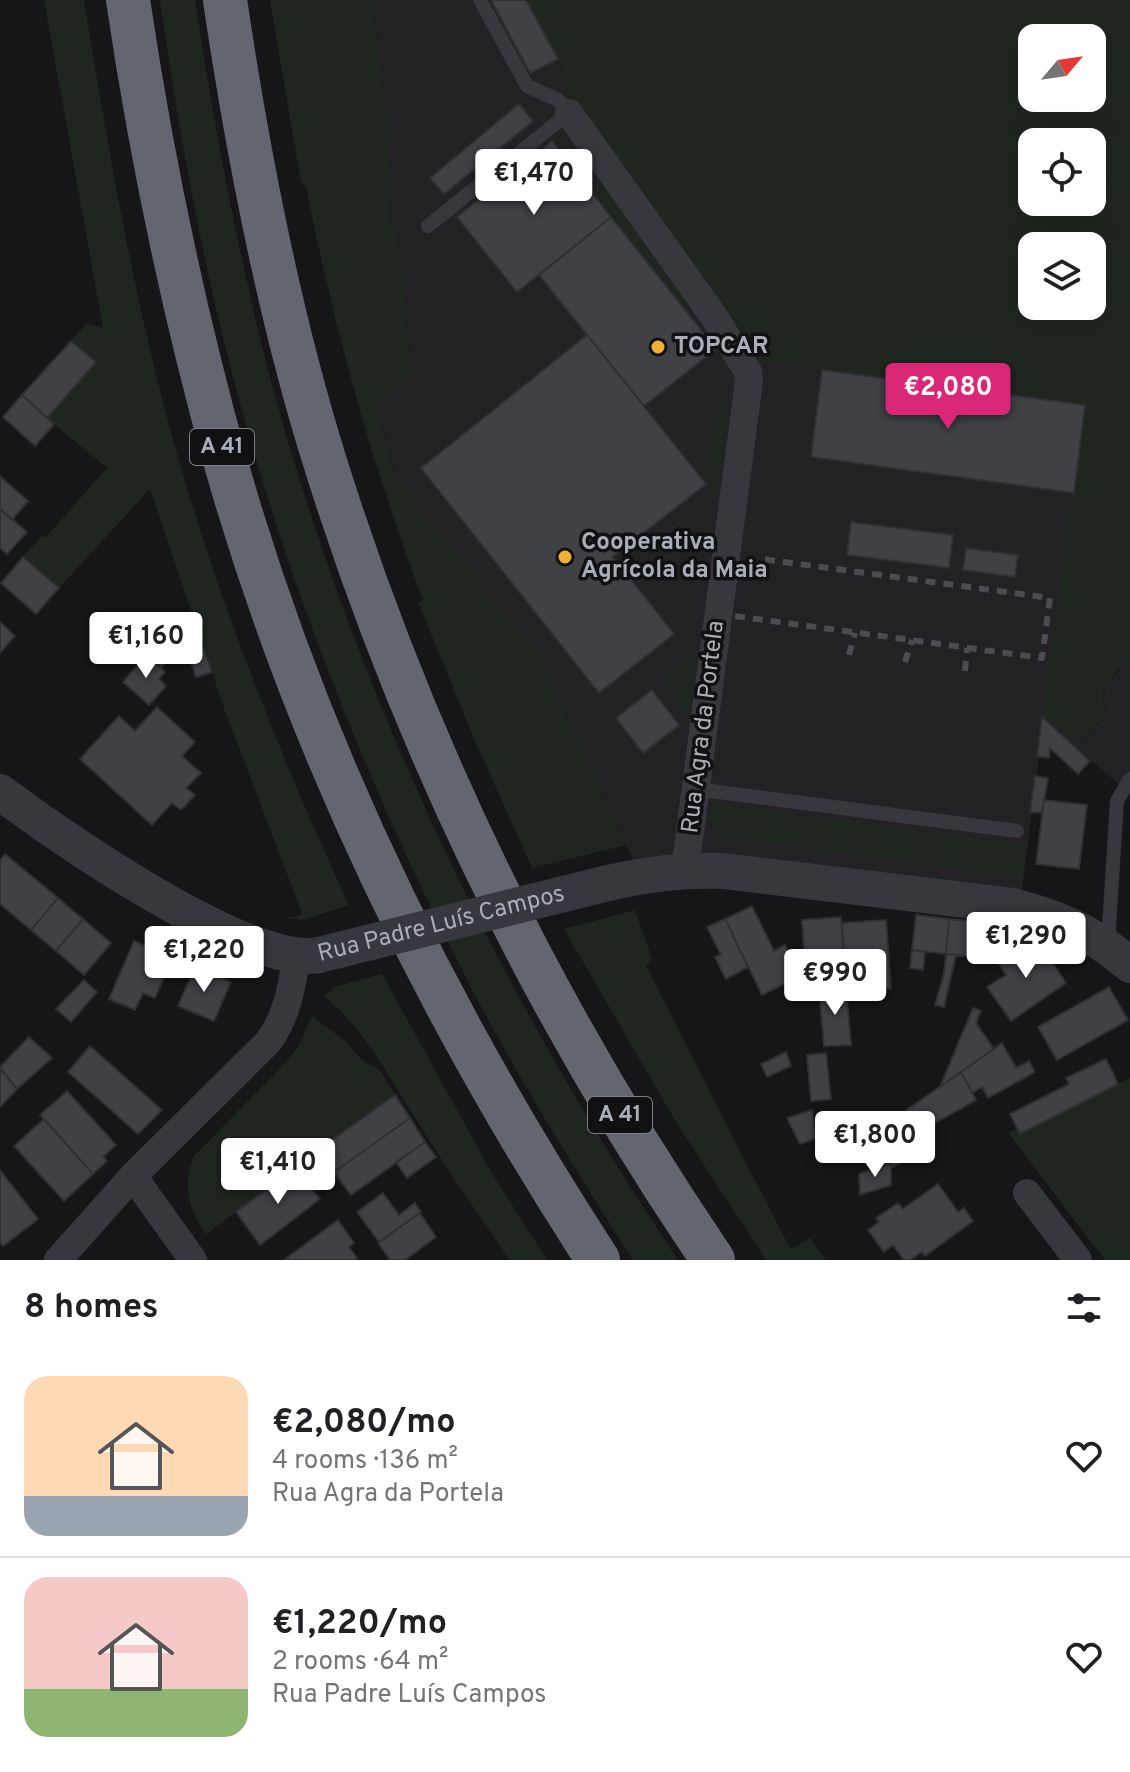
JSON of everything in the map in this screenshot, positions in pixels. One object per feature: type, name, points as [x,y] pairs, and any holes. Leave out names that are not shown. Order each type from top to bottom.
[{"type":"highway","name":"A 41","points":[[128,0],[161,195],[187,313],[226,462],[303,690],[365,837],[436,984],[532,1156],[598,1260]]},
{"type":"highway","name":"A 41","points":[[225,0],[262,209],[292,342],[324,460],[372,599],[423,731],[505,911],[594,1073],[713,1260]]},
{"type":"street","name":"Rua Agra da Portela","points":[[569,113],[715,318],[748,372],[685,870]]},
{"type":"street","name":"Rua Padre Luís Campos","points":[[7,802],[161,899],[247,941],[308,956],[647,874],[685,870],[804,879],[1014,906],[1052,916],[1083,930],[1119,956]]},
{"type":"street","points":[[58,1260],[133,1176],[269,1041],[281,1023],[308,956]]},
{"type":"street","points":[[133,1176],[193,1260]]},
{"type":"street","points":[[1027,1193],[1078,1260]]},
{"type":"lane","points":[[428,226],[569,113],[558,100],[527,86],[480,0]]},
{"type":"lane","points":[[1119,956],[1117,801],[1130,779]]},
{"type":"lane","points":[[696,789],[1017,831]]},
{"type":"shaded area","points":[[44,0],[84,0],[134,276],[173,440],[230,618],[298,791],[349,905],[302,920],[286,917],[297,917],[302,913],[225,711],[150,489],[59,588],[23,557],[42,536],[45,538],[107,468],[47,418],[96,363],[71,341],[87,323],[103,328]]},
{"type":"shaded area","points":[[160,0],[195,0],[233,216],[256,322],[284,428],[358,647],[401,754],[501,963],[556,1064],[678,1260],[633,1260],[587,1187],[477,999],[365,763],[288,560],[231,369],[195,212]]},
{"type":"shaded area","points":[[270,0],[372,0],[386,107],[391,221],[399,235],[411,375],[376,403],[395,476],[544,665],[626,845],[532,868],[475,741],[418,602],[423,600],[387,499],[356,396],[306,187],[301,182]]},
{"type":"shaded area","points":[[372,0],[526,0],[558,59],[565,89],[1085,405],[1020,904],[638,871],[544,665],[395,476],[376,403],[411,375],[399,235],[391,221],[386,107]]},
{"type":"shaded area","points":[[526,0],[1130,0],[1130,659],[1104,690],[1104,705],[1108,714],[1073,745],[1042,717],[1085,405],[758,361],[565,89],[558,59]]},
{"type":"shaded area","points":[[609,184],[691,299],[682,307],[594,196]]},
{"type":"shaded area","points":[[721,399],[729,415],[717,498],[701,478]]},
{"type":"shaded area","points":[[697,657],[689,716],[669,690],[669,677]]},
{"type":"shaded area","points":[[1130,659],[1130,794],[1073,745],[1108,715],[1103,700],[1106,684]]},
{"type":"shaded area","points":[[711,803],[1026,845],[1022,878],[723,836],[709,819]]},
{"type":"shaded area","points":[[635,910],[652,959],[646,966],[782,1233],[791,1249],[810,1238],[826,1260],[766,1260],[676,1122],[564,929]]},
{"type":"shaded area","points":[[382,974],[493,1175],[547,1260],[510,1260],[364,1039],[338,1008],[324,997],[334,987]]},
{"type":"shaded area","points":[[312,1016],[344,1040],[362,1060],[380,1070],[395,1095],[206,1234],[195,1216],[189,1197],[188,1178],[193,1157],[285,1063],[298,1047]]},
{"type":"shaded area","points":[[1130,1078],[1130,1260],[1105,1260],[1008,1133],[1018,1129],[1020,1133]]},
{"type":"building","points":[[491,0],[526,0],[558,59],[530,73]]},
{"type":"building","points":[[519,104],[533,121],[444,194],[430,178]]},
{"type":"building","points":[[552,141],[611,217],[517,292],[457,217]]},
{"type":"building","points":[[611,217],[716,349],[644,406],[539,275]]},
{"type":"building","points":[[587,335],[706,484],[613,557],[674,634],[599,693],[421,468]]},
{"type":"building","points":[[71,341],[96,362],[47,418],[22,395]]},
{"type":"building","points":[[822,370],[1085,405],[1074,493],[811,457]]},
{"type":"building","points":[[22,395],[54,424],[35,446],[3,417]]},
{"type":"building","points":[[0,476],[28,501],[12,520],[0,509]]},
{"type":"building","points":[[0,509],[27,532],[7,554],[0,548]]},
{"type":"building","points":[[851,522],[953,535],[949,568],[847,555]]},
{"type":"building","points":[[966,548],[1018,555],[1015,577],[963,570]]},
{"type":"building","points":[[23,557],[59,588],[36,614],[1,583]]},
{"type":"building","points":[[0,622],[15,636],[0,653]]},
{"type":"building","points":[[158,642],[173,655],[161,668],[147,654]]},
{"type":"building","points":[[204,649],[212,672],[196,677],[188,654]]},
{"type":"building","points":[[147,654],[165,672],[159,679],[166,686],[149,705],[123,682]]},
{"type":"building","points":[[652,690],[679,725],[643,753],[616,718]]},
{"type":"building","points":[[157,707],[195,742],[182,756],[201,773],[186,788],[195,795],[181,810],[172,803],[152,825],[80,759],[119,716],[135,731]]},
{"type":"building","points":[[1042,717],[1090,761],[1078,774],[1050,748],[1049,758],[1037,756]]},
{"type":"building","points":[[1035,776],[1048,778],[1042,813],[1030,812]]},
{"type":"building","points":[[1044,800],[1087,805],[1079,869],[1036,864]]},
{"type":"building","points":[[5,854],[58,898],[31,930],[0,904],[0,860]]},
{"type":"building","points":[[58,898],[83,919],[56,951],[31,930]]},
{"type":"building","points":[[752,906],[774,951],[785,945],[800,976],[762,995],[725,919]]},
{"type":"building","points":[[916,915],[949,919],[946,954],[912,950]]},
{"type":"building","points":[[841,917],[846,987],[807,989],[802,920]]},
{"type":"building","points":[[83,919],[111,943],[84,975],[56,951]]},
{"type":"building","points":[[725,919],[748,967],[726,979],[715,957],[721,955],[707,927]]},
{"type":"building","points":[[949,919],[988,923],[984,958],[946,954]]},
{"type":"building","points":[[886,920],[891,988],[847,991],[842,923]]},
{"type":"building","points":[[1036,938],[1066,983],[1011,1021],[987,987],[1006,975],[999,964]]},
{"type":"building","points":[[134,941],[173,958],[155,998],[143,993],[135,1010],[109,999]]},
{"type":"building","points":[[912,950],[925,951],[923,970],[910,968]]},
{"type":"building","points":[[946,954],[956,955],[944,1007],[935,1005]]},
{"type":"building","points":[[195,967],[231,982],[214,1021],[178,1006]]},
{"type":"building","points":[[84,980],[97,992],[71,1022],[56,1009]]},
{"type":"building","points":[[846,987],[851,1045],[824,1046],[819,989]]},
{"type":"building","points":[[1109,987],[1128,1020],[1057,1060],[1038,1027]]},
{"type":"building","points":[[973,1008],[981,1011],[976,1023],[994,1049],[940,1087]]},
{"type":"building","points":[[29,1037],[52,1058],[17,1089],[0,1067]]},
{"type":"building","points":[[1002,1043],[1016,1068],[1029,1061],[1035,1072],[988,1098],[982,1087],[972,1093],[961,1072]]},
{"type":"building","points":[[90,1046],[162,1110],[138,1134],[68,1072]]},
{"type":"building","points":[[786,1052],[791,1066],[767,1077],[761,1064]]},
{"type":"building","points":[[826,1053],[831,1099],[811,1101],[807,1055]]},
{"type":"building","points":[[1106,1059],[1118,1084],[1020,1134],[1010,1114],[1069,1084],[1066,1078]]},
{"type":"building","points":[[0,1069],[17,1089],[0,1107]]},
{"type":"building","points":[[961,1072],[976,1100],[917,1133],[905,1111]]},
{"type":"building","points":[[67,1091],[116,1145],[103,1157],[107,1161],[93,1174],[40,1115]]},
{"type":"building","points":[[395,1095],[410,1118],[334,1172],[318,1150]]},
{"type":"building","points":[[812,1110],[816,1138],[800,1144],[787,1118]]},
{"type":"building","points":[[878,1116],[892,1116],[891,1163],[880,1167]]},
{"type":"building","points":[[897,1116],[909,1142],[891,1151],[892,1119]]},
{"type":"building","points":[[410,1118],[425,1142],[351,1195],[334,1172]]},
{"type":"building","points":[[44,1119],[93,1174],[64,1201],[14,1146]]},
{"type":"building","points":[[916,1138],[923,1151],[891,1168],[891,1151]]},
{"type":"building","points":[[425,1142],[436,1157],[407,1178],[396,1162]]},
{"type":"building","points":[[891,1163],[891,1185],[860,1195],[859,1174]]},
{"type":"building","points":[[296,1168],[320,1199],[260,1245],[236,1212]]},
{"type":"building","points":[[0,1170],[38,1219],[3,1246],[0,1242]]},
{"type":"building","points":[[938,1184],[958,1212],[964,1208],[973,1221],[925,1256],[922,1252],[910,1260],[904,1260],[893,1245],[884,1252],[868,1230],[879,1222],[876,1218],[898,1203],[903,1209]]},
{"type":"building","points":[[383,1193],[399,1215],[415,1203],[421,1212],[379,1242],[357,1212]]},
{"type":"building","points":[[420,1213],[436,1237],[405,1260],[390,1260],[378,1243]]},
{"type":"building","points":[[338,1220],[354,1243],[349,1247],[357,1258],[284,1260]]},
{"type":"railway","points":[[735,616],[1042,658],[1050,598],[762,559]]},
{"type":"railway","points":[[849,655],[855,633]]},
{"type":"railway","points":[[905,662],[912,640]]},
{"type":"railway","points":[[965,671],[967,648]]},
{"type":"place","name":"TOPCAR","points":[[658,347]]},
{"type":"place","name":"Cooperativa Agrícola da Maia","points":[[565,557]]}]
